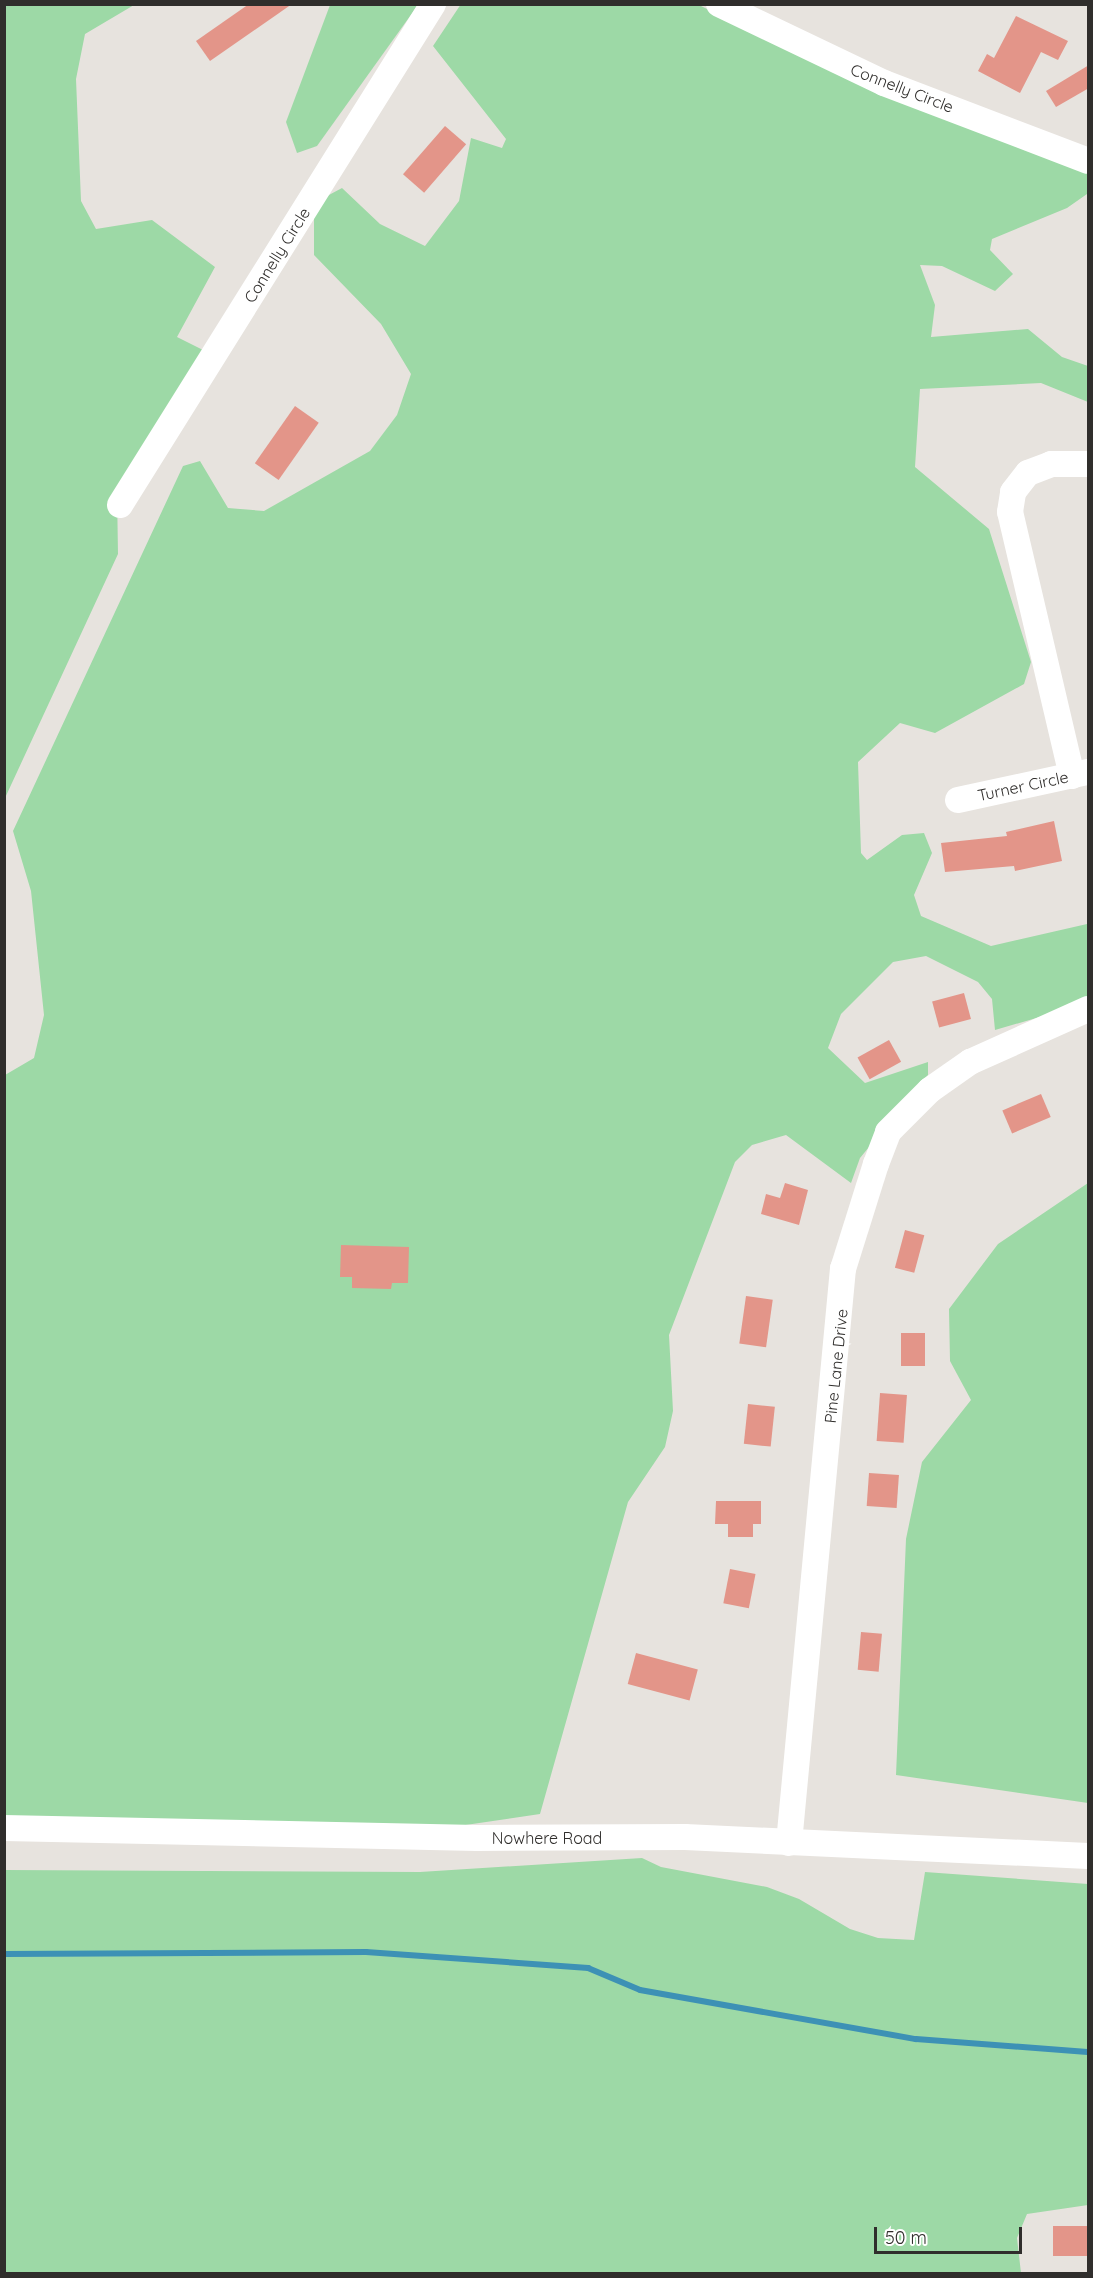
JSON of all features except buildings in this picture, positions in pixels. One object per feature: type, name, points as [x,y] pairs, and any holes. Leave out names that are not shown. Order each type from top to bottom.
[{"type":"street","name":"Connelly Circle","points":[[120,505],[433,4]]},
{"type":"street","name":"Connelly Circle","points":[[719,4],[884,83],[1089,161]]},
{"type":"street","points":[[1080,774],[1010,512],[1013,492],[1028,473],[1051,464],[1089,464]]},
{"type":"street","name":"Turner Circle","points":[[958,800],[1080,774]]},
{"type":"street","name":"Pine Lane Drive","points":[[789,1843],[843,1269],[876,1164],[888,1132],[930,1090],[970,1062],[1089,1009]]},
{"type":"street","name":"Nowhere Road","points":[[4,1828],[477,1838],[686,1837],[1089,1856]]},
{"type":"green space","points":[[461,4],[699,5],[851,81],[1088,172],[1087,194],[1067,208],[992,239],[990,250],[1013,274],[995,291],[942,266],[920,265],[935,305],[931,337],[1028,329],[1062,357],[1088,366],[1088,402],[1041,383],[920,389],[915,467],[989,529],[1031,662],[1024,684],[935,733],[900,723],[858,762],[861,853],[867,860],[902,835],[924,833],[932,853],[914,895],[921,916],[991,946],[1087,924],[1088,1003],[995,1030],[992,999],[978,982],[926,956],[893,962],[841,1014],[828,1048],[865,1083],[928,1062],[928,1075],[860,1158],[851,1183],[786,1135],[752,1145],[735,1162],[669,1335],[673,1411],[665,1447],[628,1502],[540,1814],[445,1828],[5,1821],[5,1075],[34,1058],[44,1015],[31,891],[13,831],[183,466],[200,461],[228,508],[264,511],[370,451],[397,415],[411,374],[381,324],[314,255],[314,203],[342,188],[380,224],[425,246],[459,201],[471,138],[502,148],[506,139],[433,46]]},
{"type":"green space","points":[[5,5],[134,5],[85,34],[76,79],[81,201],[96,229],[152,220],[215,267],[177,337],[209,353],[117,491],[118,554],[5,798]]},
{"type":"green space","points":[[330,5],[418,5],[317,146],[297,153],[286,122]]},
{"type":"green space","points":[[1088,1183],[1088,1803],[896,1775],[906,1539],[922,1462],[971,1400],[950,1361],[949,1309],[998,1244]]},
{"type":"green space","points":[[642,1858],[661,1867],[767,1887],[799,1899],[850,1929],[878,1938],[914,1940],[925,1872],[1088,1884],[1088,2205],[1027,2214],[1017,2238],[1021,2273],[5,2273],[5,1870],[420,1872]]},
{"type":"waterway","points":[[4,1954],[366,1952],[588,1968],[640,1990],[916,2039],[1088,2052]]}]
